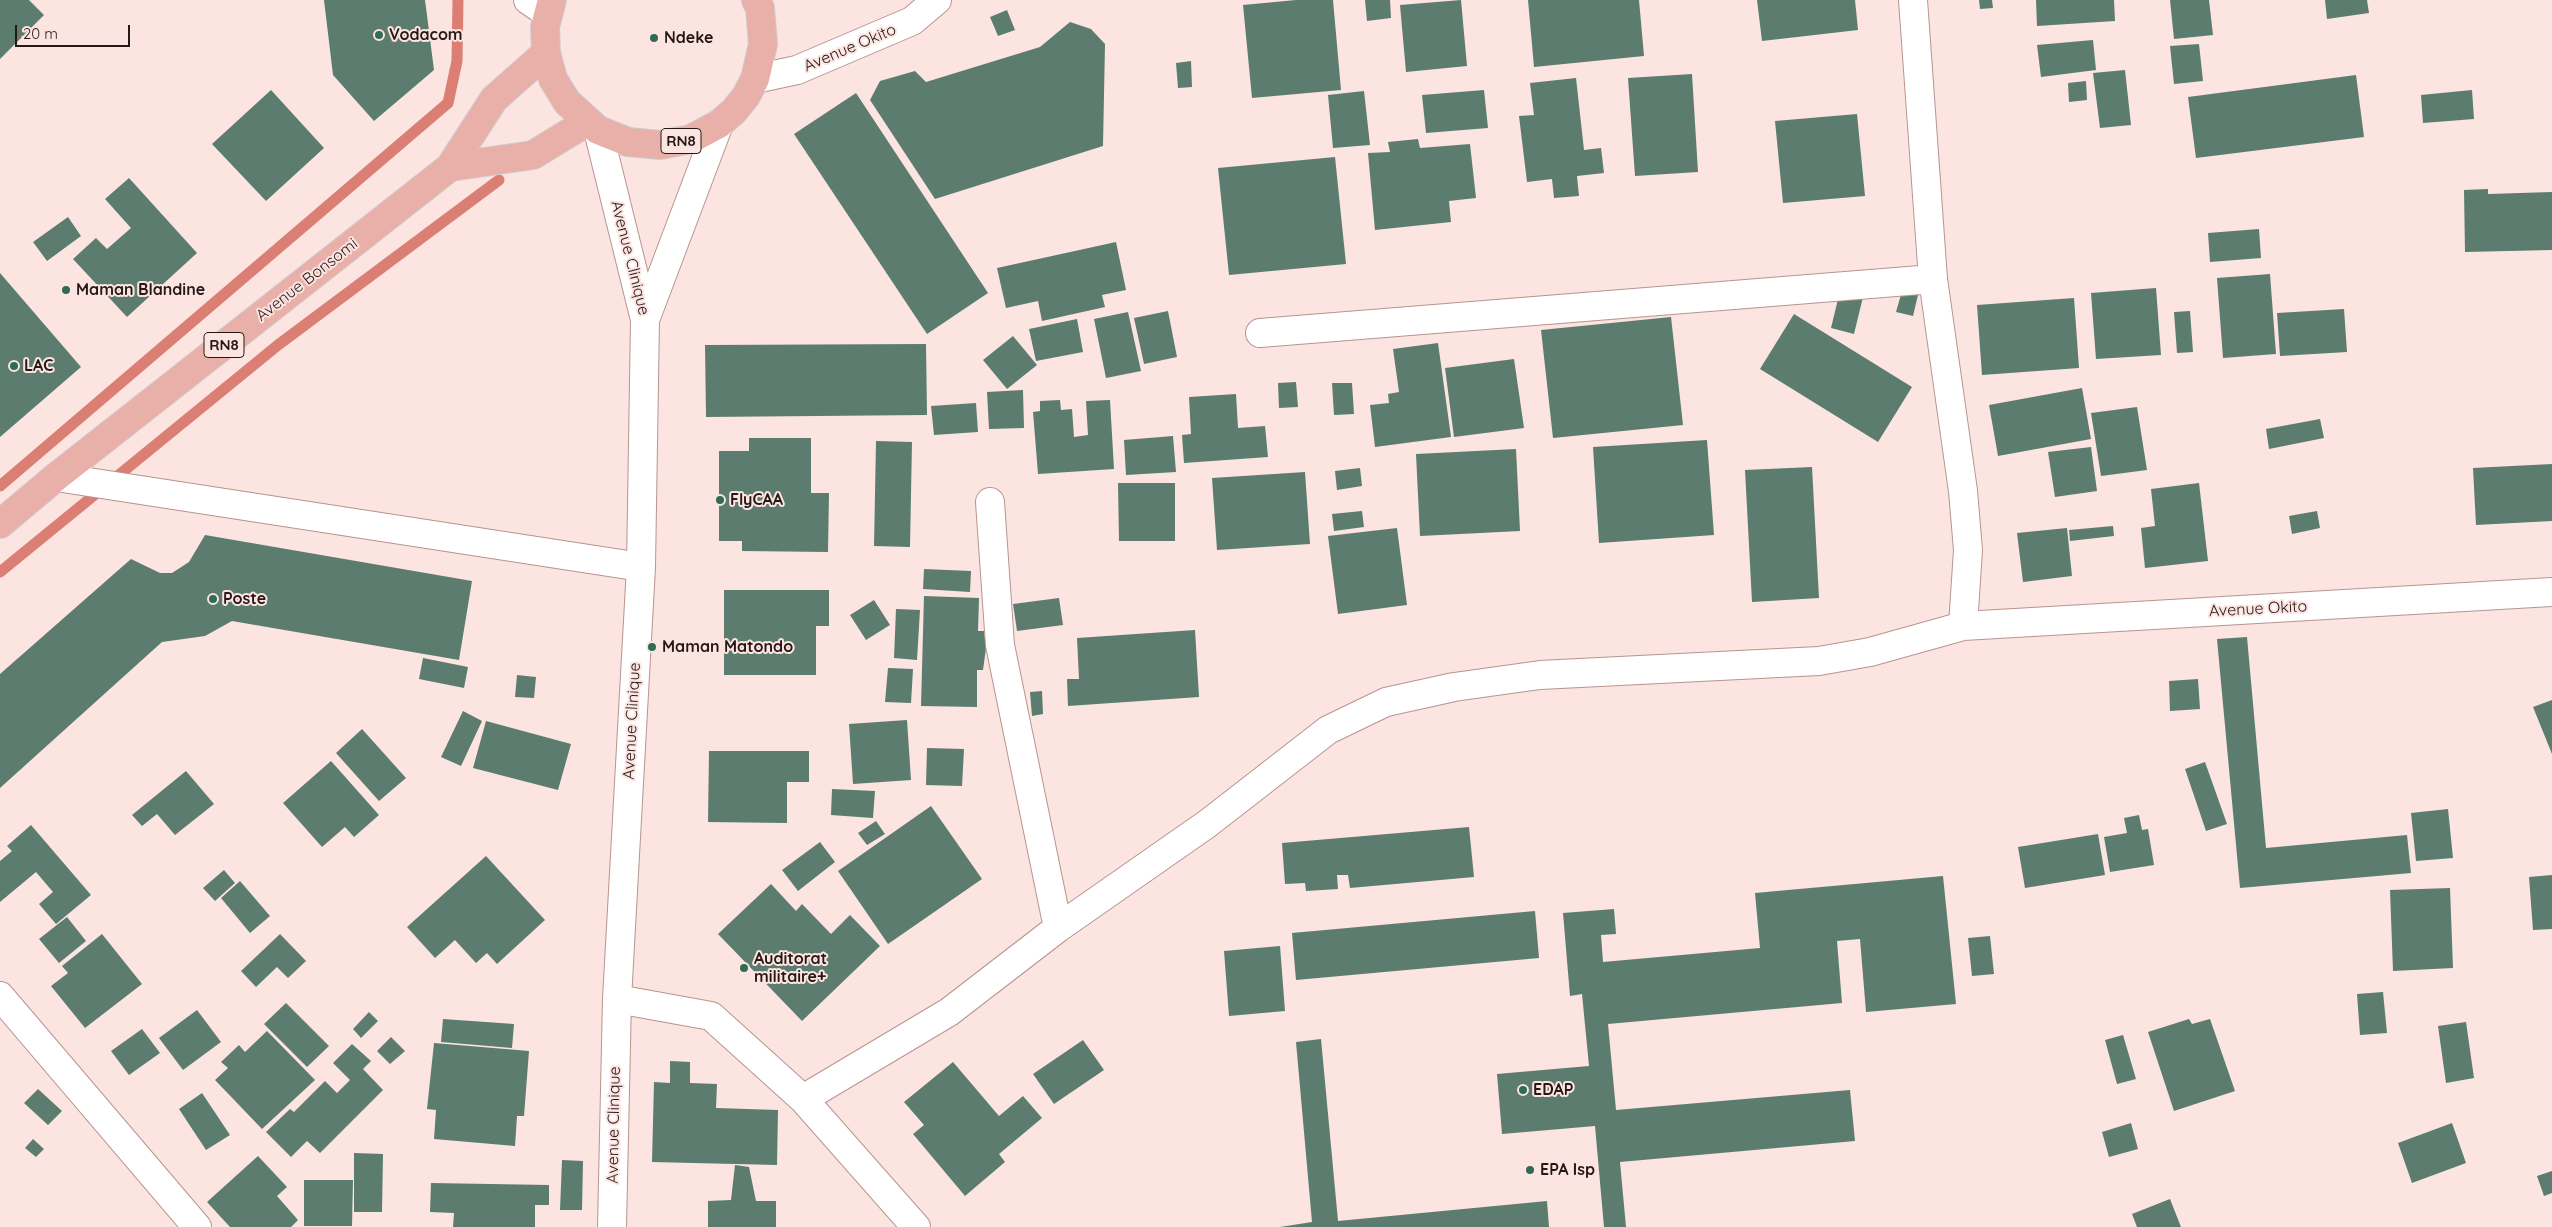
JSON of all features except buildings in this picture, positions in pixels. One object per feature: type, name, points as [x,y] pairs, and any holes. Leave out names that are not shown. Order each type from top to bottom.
[{"type":"main road","name":"RN8","points":[[543,4],[546,53],[553,79],[567,102],[592,126],[628,142],[660,145],[691,139],[719,124],[734,111],[755,79],[763,44],[760,8],[756,0]]},
{"type":"main road","name":"Avenue Bonsomi","points":[[0,524],[56,477],[450,168],[494,99],[546,53]]},
{"type":"main road","name":"Avenue Bonsomi","points":[[450,168],[533,155],[592,126]]},
{"type":"street","name":"Avenue Okito","points":[[755,79],[797,70],[903,25],[912,21],[937,0]]},
{"type":"street","points":[[1913,0],[1933,279],[1963,492],[1968,550],[1963,626]]},
{"type":"street","points":[[645,320],[719,124]]},
{"type":"street","name":"Avenue Clinique","points":[[592,126],[645,320],[641,568],[617,999],[612,1227]]},
{"type":"street","points":[[1260,333],[1933,279]]},
{"type":"street","points":[[56,477],[641,568]]},
{"type":"street","points":[[990,502],[1000,646],[1058,928]]},
{"type":"street","name":"Avenue Okito","points":[[803,1099],[949,1012],[1058,928],[1208,824],[1328,730],[1386,702],[1454,687],[1540,676],[1819,661],[1870,652],[1963,626],[2552,592]]},
{"type":"street","points":[[0,996],[197,1227]]},
{"type":"street","points":[[617,999],[711,1016],[803,1099],[916,1227]]},
{"type":"waterway","points":[[0,486],[448,103],[457,61],[458,0]]},
{"type":"waterway","points":[[0,572],[278,345],[499,180]]},
{"type":"place","name":"Vodacom","points":[[379,35]]},
{"type":"place","name":"Ndeke","points":[[654,38]]},
{"type":"place","name":"Maman Blandine","points":[[66,290]]},
{"type":"place","name":"LAC","points":[[14,366]]},
{"type":"place","name":"FlyCAA","points":[[720,500]]},
{"type":"place","name":"Poste","points":[[213,599]]},
{"type":"place","name":"Maman Matondo","points":[[652,647]]},
{"type":"place","name":"Auditorat militaire+","points":[[744,968]]},
{"type":"place","name":"EDAP","points":[[1523,1090]]},
{"type":"place","name":"EPA Isp","points":[[1530,1170]]}]
